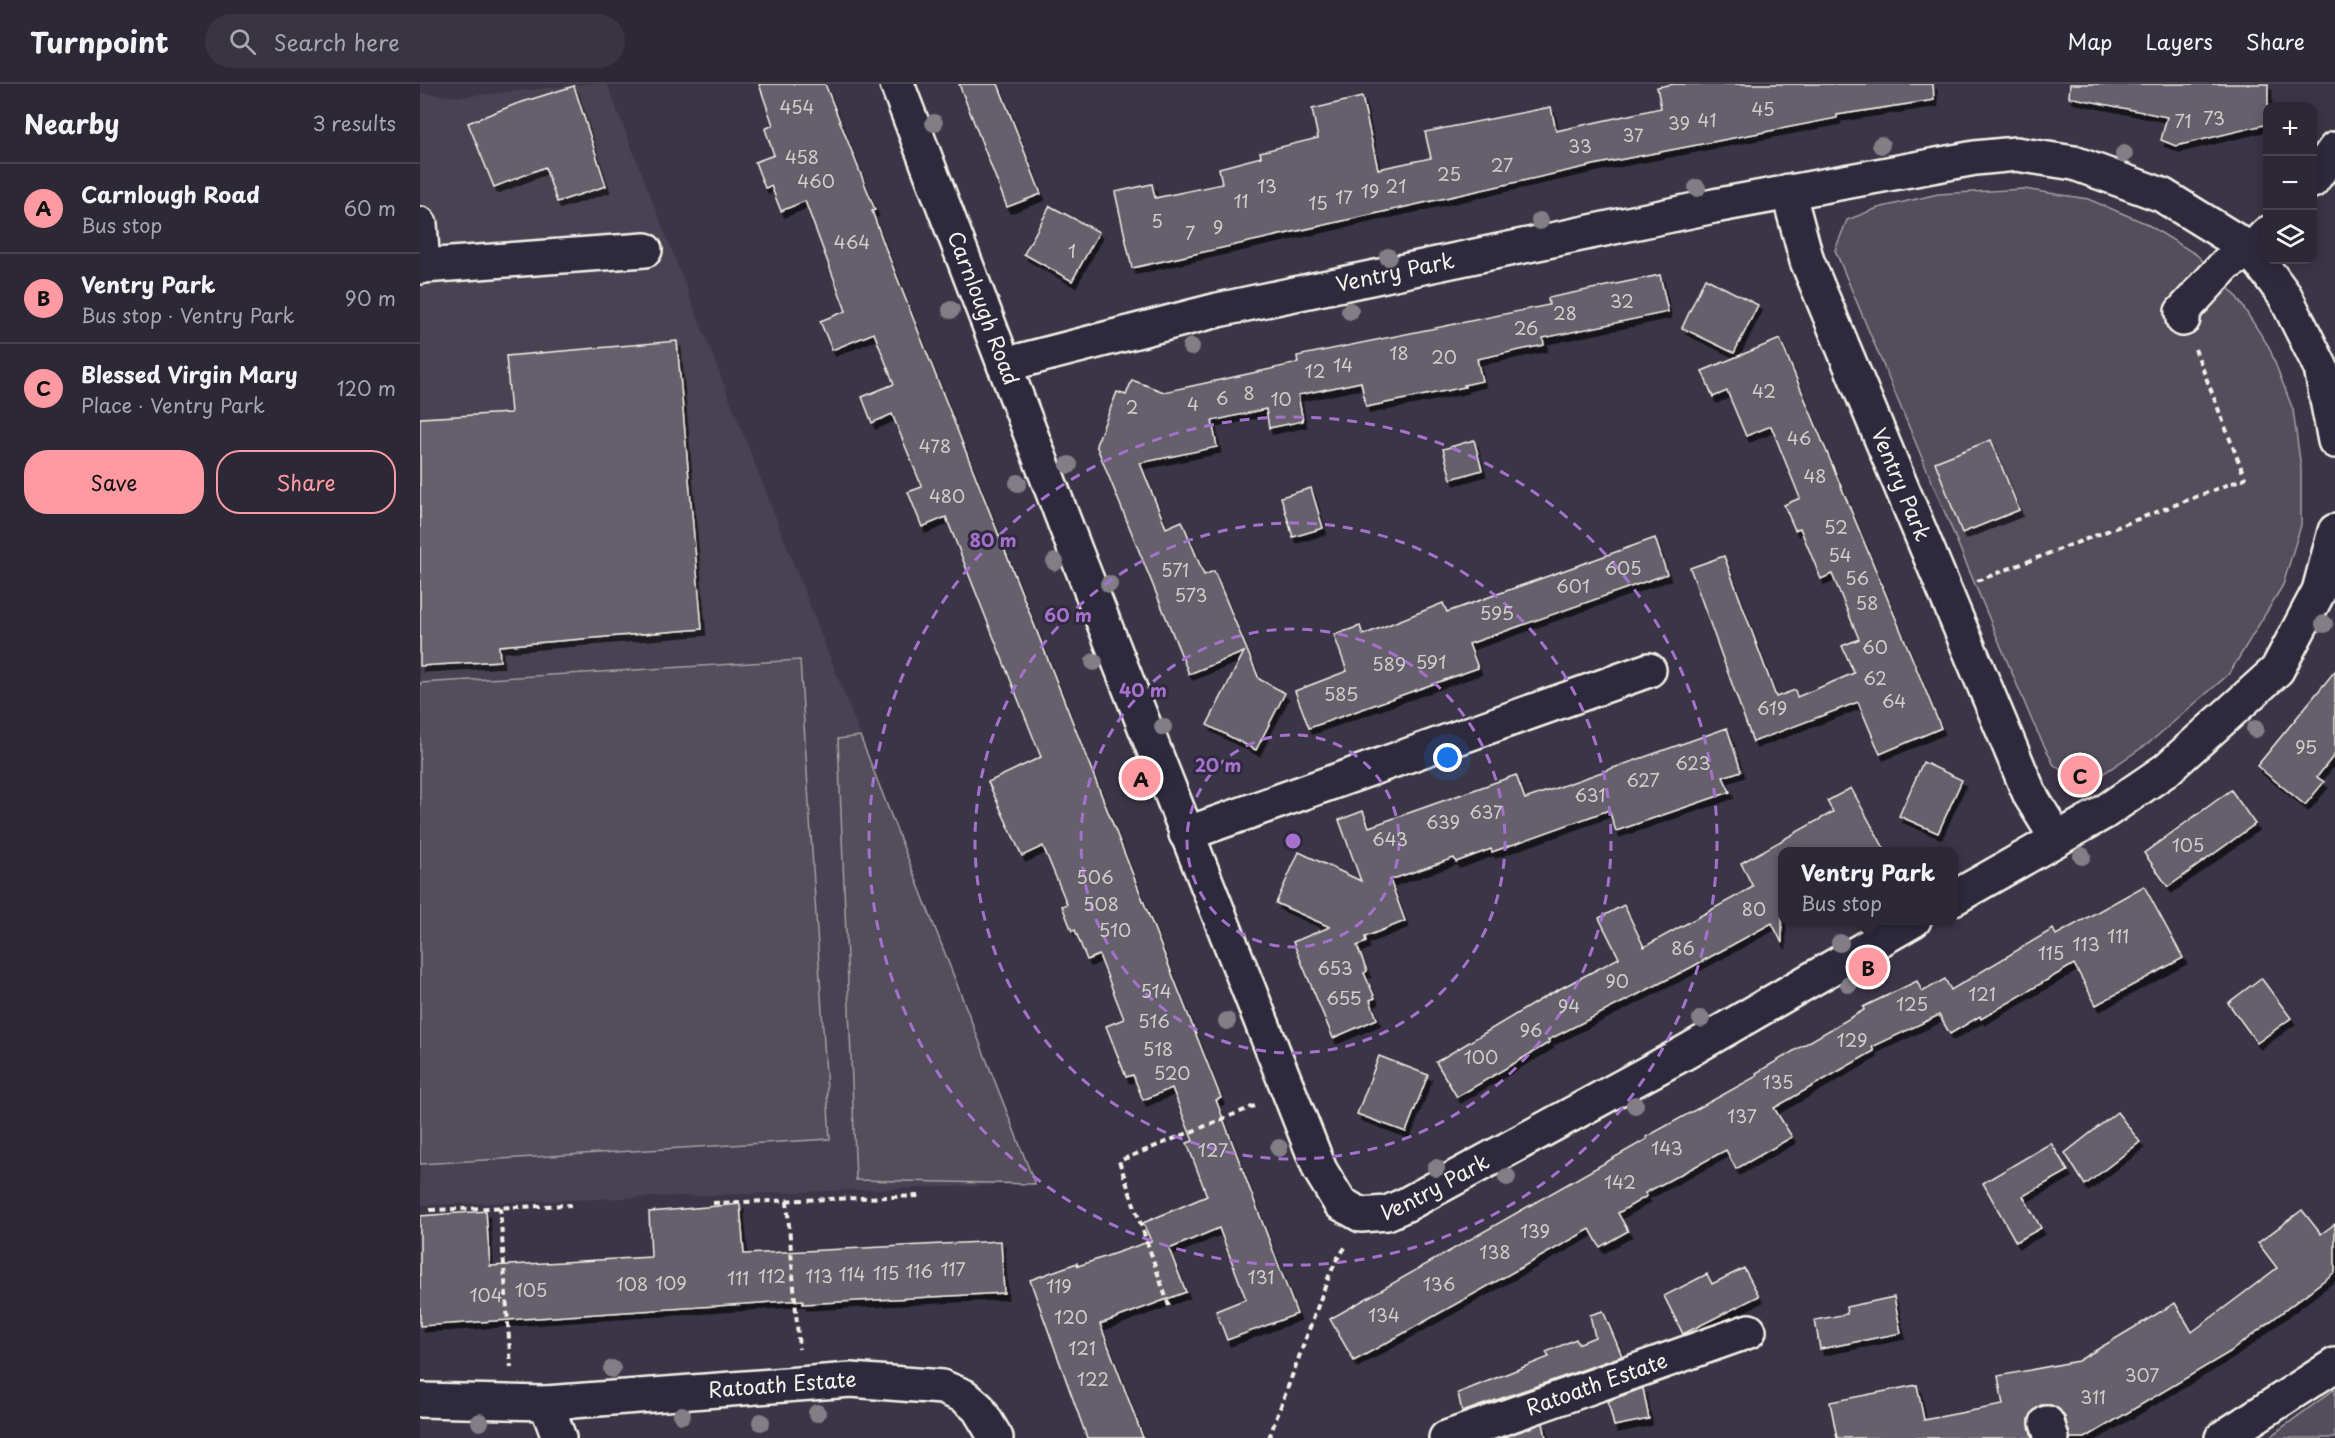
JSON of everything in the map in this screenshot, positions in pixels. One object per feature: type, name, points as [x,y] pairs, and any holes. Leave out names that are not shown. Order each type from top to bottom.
[{"type":"street","name":"Carnlough Road","points":[[897,84],[1186,834],[1320,1170],[1340,1203],[1361,1215]]},
{"type":"street","points":[[2317,175],[2335,149]]},
{"type":"street","name":"Ventry Park","points":[[1004,365],[1218,310],[1788,191],[1975,158],[2016,154],[2074,163],[2162,195],[2259,242],[2321,368],[2335,441]]},
{"type":"street","name":"Ventry Park","points":[[1788,191],[1807,261],[2030,795],[2057,839]]},
{"type":"street","points":[[420,224],[421,267],[645,250]]},
{"type":"street","points":[[2183,319],[2182,312],[2220,269],[2259,242]]},
{"type":"street","points":[[1958,895],[2103,813],[2166,770],[2277,670],[2319,591],[2335,531]]},
{"type":"street","points":[[1186,834],[1649,670]]},
{"type":"street","name":"Ventry Park","points":[[1361,1215],[1387,1213],[1407,1204],[1686,1052],[1907,925]]},
{"type":"street","name":"Ratoath Estate","points":[[1446,1438],[1749,1332]]},
{"type":"street","points":[[2222,1438],[2335,1365]]},
{"type":"street","name":"Ratoath Estate","points":[[420,1400],[546,1403],[851,1380],[942,1387],[964,1396],[978,1408],[996,1438]]},
{"type":"street","points":[[546,1403],[559,1438]]},
{"type":"path","points":[[1946,592],[2244,478],[2183,319]]},
{"type":"path","points":[[1169,1306],[1119,1161],[1289,1092]]},
{"type":"path","points":[[713,1203],[919,1196]]},
{"type":"path","points":[[787,1200],[802,1385]]},
{"type":"path","points":[[430,1210],[571,1205]]},
{"type":"path","points":[[500,1207],[514,1402]]},
{"type":"path","points":[[1269,1438],[1329,1276],[1337,1259],[1356,1232],[1361,1215]]},
{"type":"shaded area","points":[[607,84],[1035,1184],[420,1205],[420,93],[459,97]]},
{"type":"shaded area","points":[[2024,189],[2088,199],[2145,223],[2197,255],[2236,296],[2269,347],[2293,410],[2301,468],[2301,525],[2283,585],[2229,674],[2149,743],[2098,777],[2071,777],[2054,765],[2033,723],[1835,250],[1847,220],[1878,208],[1938,194]]},
{"type":"shaded area","points":[[800,660],[830,1139],[420,1164],[420,683]]},
{"type":"shaded area","points":[[860,736],[1035,1184],[856,1180],[838,739]]},
{"type":"shaded area","points":[[2335,1389],[2335,1438],[2268,1438]]},
{"type":"building","points":[[759,84],[825,84],[875,210],[872,211],[885,247],[1221,1098],[1216,1100],[1297,1314],[1227,1340],[1216,1311],[1246,1299],[1219,1228],[1169,1249],[1186,1292],[1100,1324],[1143,1438],[1087,1438],[1030,1280],[1151,1241],[1143,1223],[1207,1196],[1187,1143],[1193,1141],[1172,1088],[1143,1100],[1133,1075],[1126,1077],[1106,1026],[1124,1019],[1099,955],[1087,960],[1062,906],[1067,904],[1043,846],[1022,856],[988,782],[1041,757],[946,517],[922,527],[908,492],[922,487],[892,414],[872,423],[862,397],[894,384],[874,333],[832,350],[820,321],[846,311],[805,201],[781,211],[771,186],[765,188],[755,162],[774,155],[765,129],[773,125]]},
{"type":"building","points":[[959,84],[998,84],[1041,194],[1007,207]]},
{"type":"building","points":[[1674,84],[1933,84],[1934,100],[1837,115],[1837,118],[1598,164],[1132,268],[1115,192],[1152,184],[1155,198],[1222,184],[1219,168],[1261,157],[1260,152],[1318,138],[1312,109],[1362,97],[1378,169],[1431,158],[1425,132],[1551,107],[1556,131],[1661,108],[1657,87]]},
{"type":"building","points":[[2070,84],[2268,84],[2268,102],[2263,102],[2263,125],[2176,146],[2161,140],[2167,117],[2069,97]]},
{"type":"building","points":[[574,86],[606,186],[557,202],[545,167],[494,187],[468,123],[516,104]]},
{"type":"building","points":[[1050,206],[1099,232],[1072,281],[1024,254]]},
{"type":"building","points":[[1660,275],[1668,312],[1543,338],[1544,345],[1477,359],[1482,381],[1464,385],[1465,387],[1366,407],[1361,382],[1298,395],[1303,421],[1269,428],[1266,409],[1212,421],[1217,447],[1140,463],[1166,528],[1182,521],[1204,575],[1214,571],[1259,679],[1285,693],[1256,750],[1207,725],[1244,652],[1189,674],[1096,445],[1117,392],[1126,395],[1132,380],[1164,392],[1257,372],[1298,363],[1297,356],[1549,305],[1548,298]]},
{"type":"building","points":[[1705,278],[1758,305],[1734,353],[1682,328]]},
{"type":"building","points":[[1780,339],[1941,728],[1880,754],[1858,702],[1753,742],[1690,568],[1724,556],[1776,697],[1795,690],[1797,697],[1854,673],[1842,646],[1859,639],[1832,574],[1821,579],[1800,528],[1795,530],[1784,505],[1800,498],[1771,426],[1746,436],[1727,391],[1713,397],[1702,371]]},
{"type":"building","points":[[677,341],[702,629],[499,646],[500,661],[420,666],[420,418],[511,413],[506,356]]},
{"type":"building","points":[[1474,440],[1482,470],[1451,479],[1443,449]]},
{"type":"building","points":[[1991,440],[2019,510],[1962,533],[1935,462]]},
{"type":"building","points":[[1311,488],[1323,528],[1293,537],[1281,497]]},
{"type":"building","points":[[1655,538],[1667,574],[1469,644],[1478,668],[1309,728],[1295,691],[1347,671],[1334,635],[1360,626],[1363,635],[1443,603],[1447,612]]},
{"type":"building","points":[[2335,671],[2335,754],[2317,777],[2324,782],[2305,805],[2257,766]]},
{"type":"building","points":[[1727,728],[1741,771],[1723,777],[1730,792],[1616,831],[1609,810],[1492,852],[1491,849],[1456,862],[1454,858],[1390,880],[1405,921],[1365,937],[1366,942],[1357,946],[1367,971],[1364,973],[1375,998],[1370,1000],[1377,1019],[1333,1038],[1293,942],[1330,927],[1276,903],[1299,852],[1361,881],[1339,820],[1363,811],[1369,827],[1516,775],[1525,799]]},
{"type":"building","points":[[1923,762],[1962,780],[1938,833],[1899,816]]},
{"type":"building","points":[[1851,788],[1883,847],[1778,847],[1778,925],[1782,925],[1782,943],[1772,923],[1688,969],[1548,1040],[1550,1042],[1457,1097],[1436,1062],[1548,995],[1619,958],[1599,918],[1624,905],[1644,947],[1753,887],[1741,863],[1833,812],[1827,801]]},
{"type":"building","points":[[2231,790],[2255,824],[2168,887],[2144,853]]},
{"type":"building","points":[[2144,886],[2183,958],[2096,1005],[2074,964],[1981,1019],[1980,1016],[1950,1034],[1939,1015],[1872,1047],[1874,1051],[1774,1108],[1792,1137],[1736,1169],[1726,1150],[1645,1193],[1647,1196],[1618,1213],[1628,1231],[1600,1247],[1590,1229],[1354,1361],[1330,1319],[1647,1139],[1646,1137],[1757,1076],[1756,1073],[1864,1010],[1863,1007],[1917,981],[1922,992],[1945,979],[1951,990],[2053,929],[2056,935]]},
{"type":"building","points":[[2261,978],[2291,1018],[2257,1043],[2228,1003]]},
{"type":"building","points":[[1379,1056],[1428,1075],[1406,1132],[1357,1114]]},
{"type":"building","points":[[2117,1112],[2140,1142],[2085,1185],[2065,1153]]},
{"type":"building","points":[[2051,1143],[2068,1171],[2023,1196],[2041,1228],[2016,1242],[1983,1183]]},
{"type":"building","points":[[740,1204],[744,1254],[1001,1241],[1004,1293],[803,1304],[803,1300],[420,1326],[420,1216],[486,1211],[490,1266],[651,1257],[649,1212]]},
{"type":"building","points":[[2302,1210],[2321,1234],[2335,1224],[2335,1272],[2230,1352],[2085,1438],[2070,1438],[2065,1417],[2059,1409],[2050,1405],[2041,1405],[2033,1411],[2029,1420],[2032,1438],[1837,1438],[1830,1402],[1917,1385],[1924,1420],[2003,1405],[1998,1376],[2078,1361],[2175,1303],[2192,1332],[2277,1268],[2258,1243]]},
{"type":"building","points":[[1744,1268],[1759,1296],[1683,1334],[1664,1296],[1707,1274],[1712,1284]]},
{"type":"building","points":[[1894,1297],[1901,1333],[1820,1349],[1815,1320],[1847,1314],[1846,1307]]},
{"type":"building","points":[[1603,1311],[1622,1356],[1462,1412],[1458,1393],[1549,1357],[1546,1352],[1576,1339],[1578,1344],[1595,1337],[1590,1315]]},
{"type":"building","points":[[1643,1388],[1649,1419],[1614,1426],[1608,1401]]},
{"type":"building","points":[[1543,1423],[1546,1438],[1502,1438]]},
{"type":"place","name":"Blessed Virgin Mary","points":[[2080,775]]},
{"type":"place","name":"Carnlough Road","points":[[1141,778]]},
{"type":"place","name":"Ventry Park","points":[[1868,967]]}]
